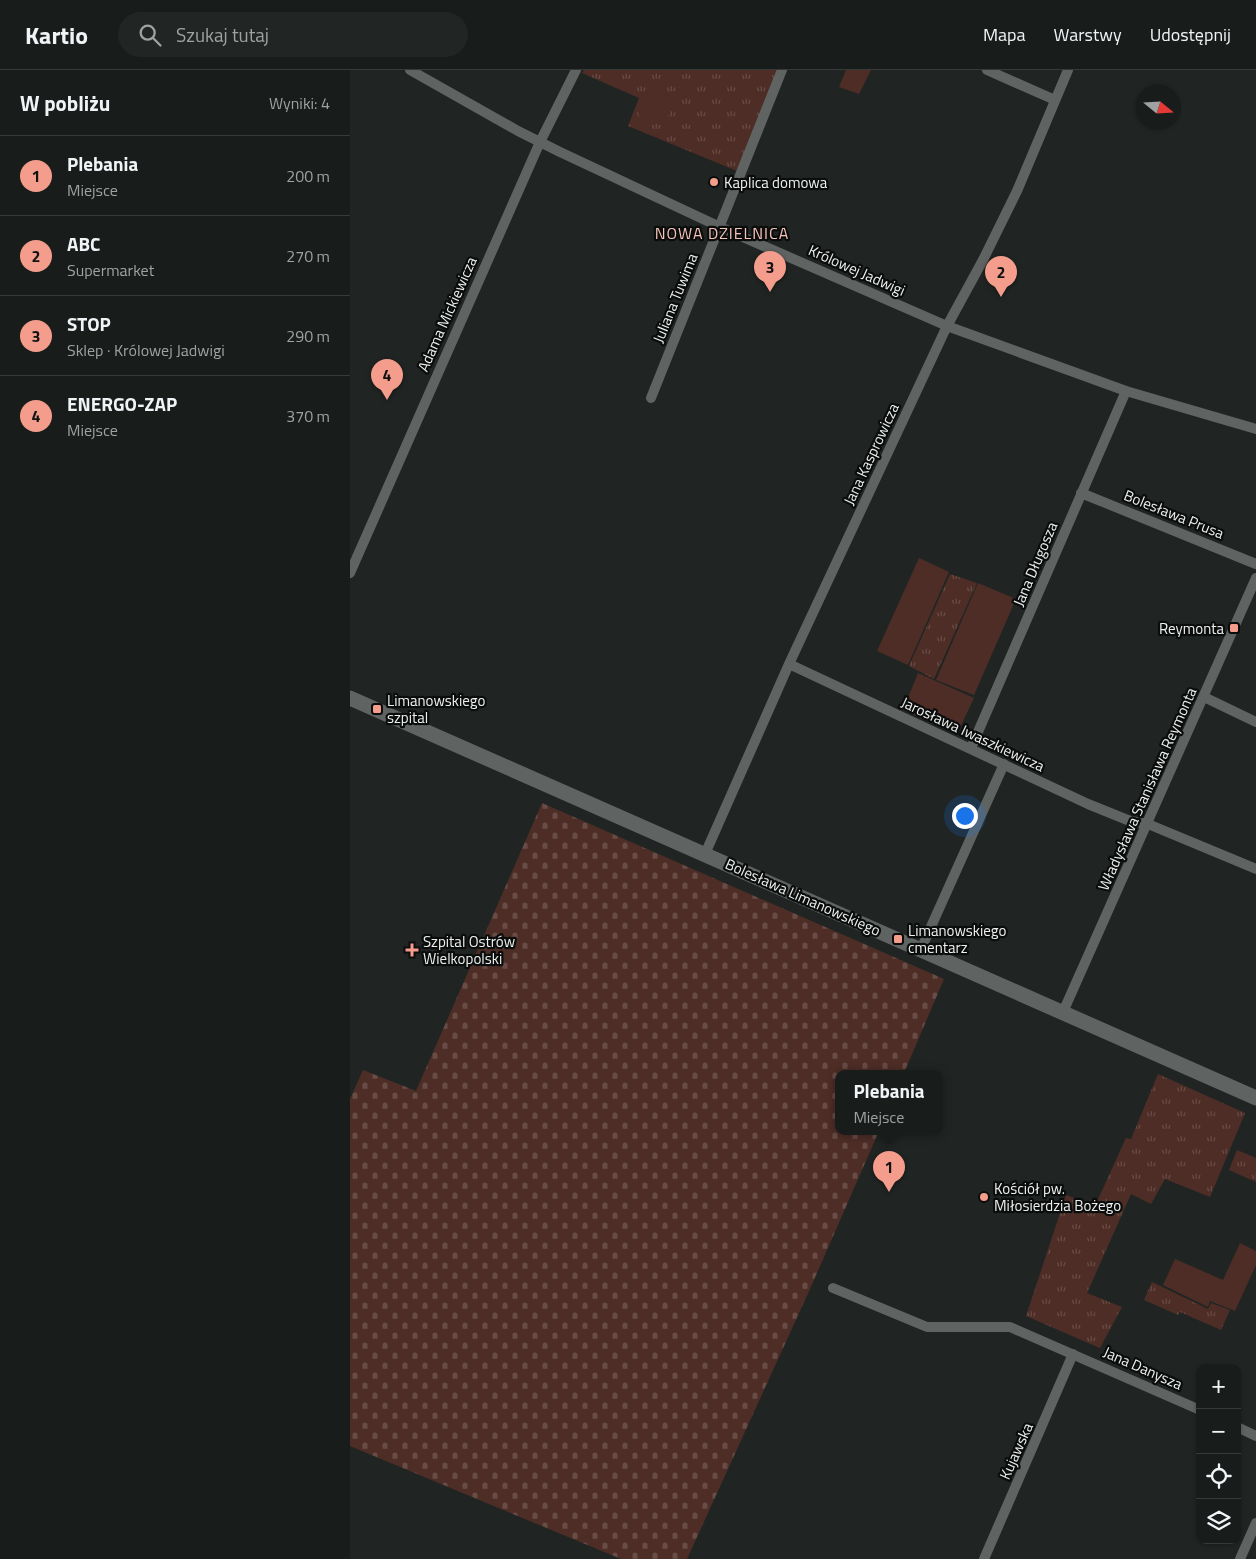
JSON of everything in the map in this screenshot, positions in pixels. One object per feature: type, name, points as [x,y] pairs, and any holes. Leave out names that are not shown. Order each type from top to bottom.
[{"type":"street","name":"Królowej Jadwigi","points":[[410,70],[540,142],[720,227],[947,326],[1126,391],[1256,429]]},
{"type":"street","name":"Adama Mickiewicza","points":[[350,572],[540,142],[576,70]]},
{"type":"street","name":"Juliana Tuwima","points":[[651,398],[782,70]]},
{"type":"street","points":[[987,70],[1056,100]]},
{"type":"street","name":"Jana Kasprowicza","points":[[706,854],[789,664],[947,326],[983,260],[1017,191],[1068,70]]},
{"type":"street","name":"Jana Długosza","points":[[971,748],[1126,391]]},
{"type":"street","name":"Bolesława Prusa","points":[[1081,493],[1256,564]]},
{"type":"street","name":"Władysława Stanisława Reymonta","points":[[1063,1012],[1256,578]]},
{"type":"street","name":"Jarosława Iwaszkiewicza","points":[[789,664],[1088,804],[1130,821],[1148,824],[1256,868]]},
{"type":"street","name":"Bolesława Limanowskiego","points":[[350,698],[1256,1098]]},
{"type":"street","points":[[1204,698],[1256,722]]},
{"type":"street","points":[[921,949],[1004,764]]},
{"type":"street","name":"Jana Danysza","points":[[833,1288],[927,1327],[1010,1327],[1198,1409]]},
{"type":"street","name":"Kujawska","points":[[984,1559],[1073,1354]]},
{"type":"street","points":[[1241,1429],[1256,1436]]},
{"type":"street","points":[[1240,1559],[1256,1523]]},
{"type":"green space","points":[[584,70],[778,70],[737,171],[628,126],[639,98],[582,73]]},
{"type":"green space","points":[[846,70],[871,70],[859,94],[839,87]]},
{"type":"green space","points":[[650,87],[676,99],[664,125],[638,115]]},
{"type":"green space","points":[[919,558],[949,572],[908,665],[877,651]]},
{"type":"green space","points":[[950,574],[977,583],[934,679],[909,666]]},
{"type":"green space","points":[[978,583],[1016,599],[974,695],[936,680]]},
{"type":"green space","points":[[918,673],[974,698],[957,734],[903,710]]},
{"type":"green space","points":[[542,803],[944,979],[905,1070],[835,1070],[835,1135],[877,1135],[810,1289],[687,1559],[621,1559],[350,1446],[350,1099],[363,1070],[416,1091]]},
{"type":"green space","points":[[1158,1074],[1245,1113],[1210,1197],[1165,1179],[1151,1204],[1131,1194],[1087,1293],[1122,1307],[1100,1348],[1026,1316],[1066,1195],[1095,1206],[1126,1138],[1131,1139]]},
{"type":"green space","points":[[1237,1150],[1256,1158],[1256,1182],[1229,1170]]},
{"type":"green space","points":[[1240,1243],[1256,1251],[1256,1265],[1235,1311],[1210,1301],[1208,1307],[1163,1285],[1175,1259],[1223,1280]]},
{"type":"green space","points":[[1152,1282],[1208,1309],[1211,1303],[1230,1310],[1221,1330],[1180,1312],[1178,1315],[1144,1300]]},
{"type":"place","name":"Kaplica domowa","points":[[714,182]]},
{"type":"place","name":"STOP","points":[[770,292]]},
{"type":"place","name":"ABC","points":[[1001,297]]},
{"type":"place","name":"ENERGO-ZAP","points":[[387,400]]},
{"type":"place","name":"Reymonta","points":[[1234,628]]},
{"type":"place","name":"Limanowskiego szpital","points":[[377,709]]},
{"type":"place","name":"Limanowskiego cmentarz","points":[[898,939]]},
{"type":"place","name":"Szpital Ostrów Wielkopolski","points":[[412,950]]},
{"type":"place","name":"Plebania","points":[[889,1192]]},
{"type":"place","name":"Kościół pw. Miłosierdzia Bożego","points":[[984,1197]]},
{"type":"district","name":"NOWA DZIELNICA","points":[[722,233]]}]
